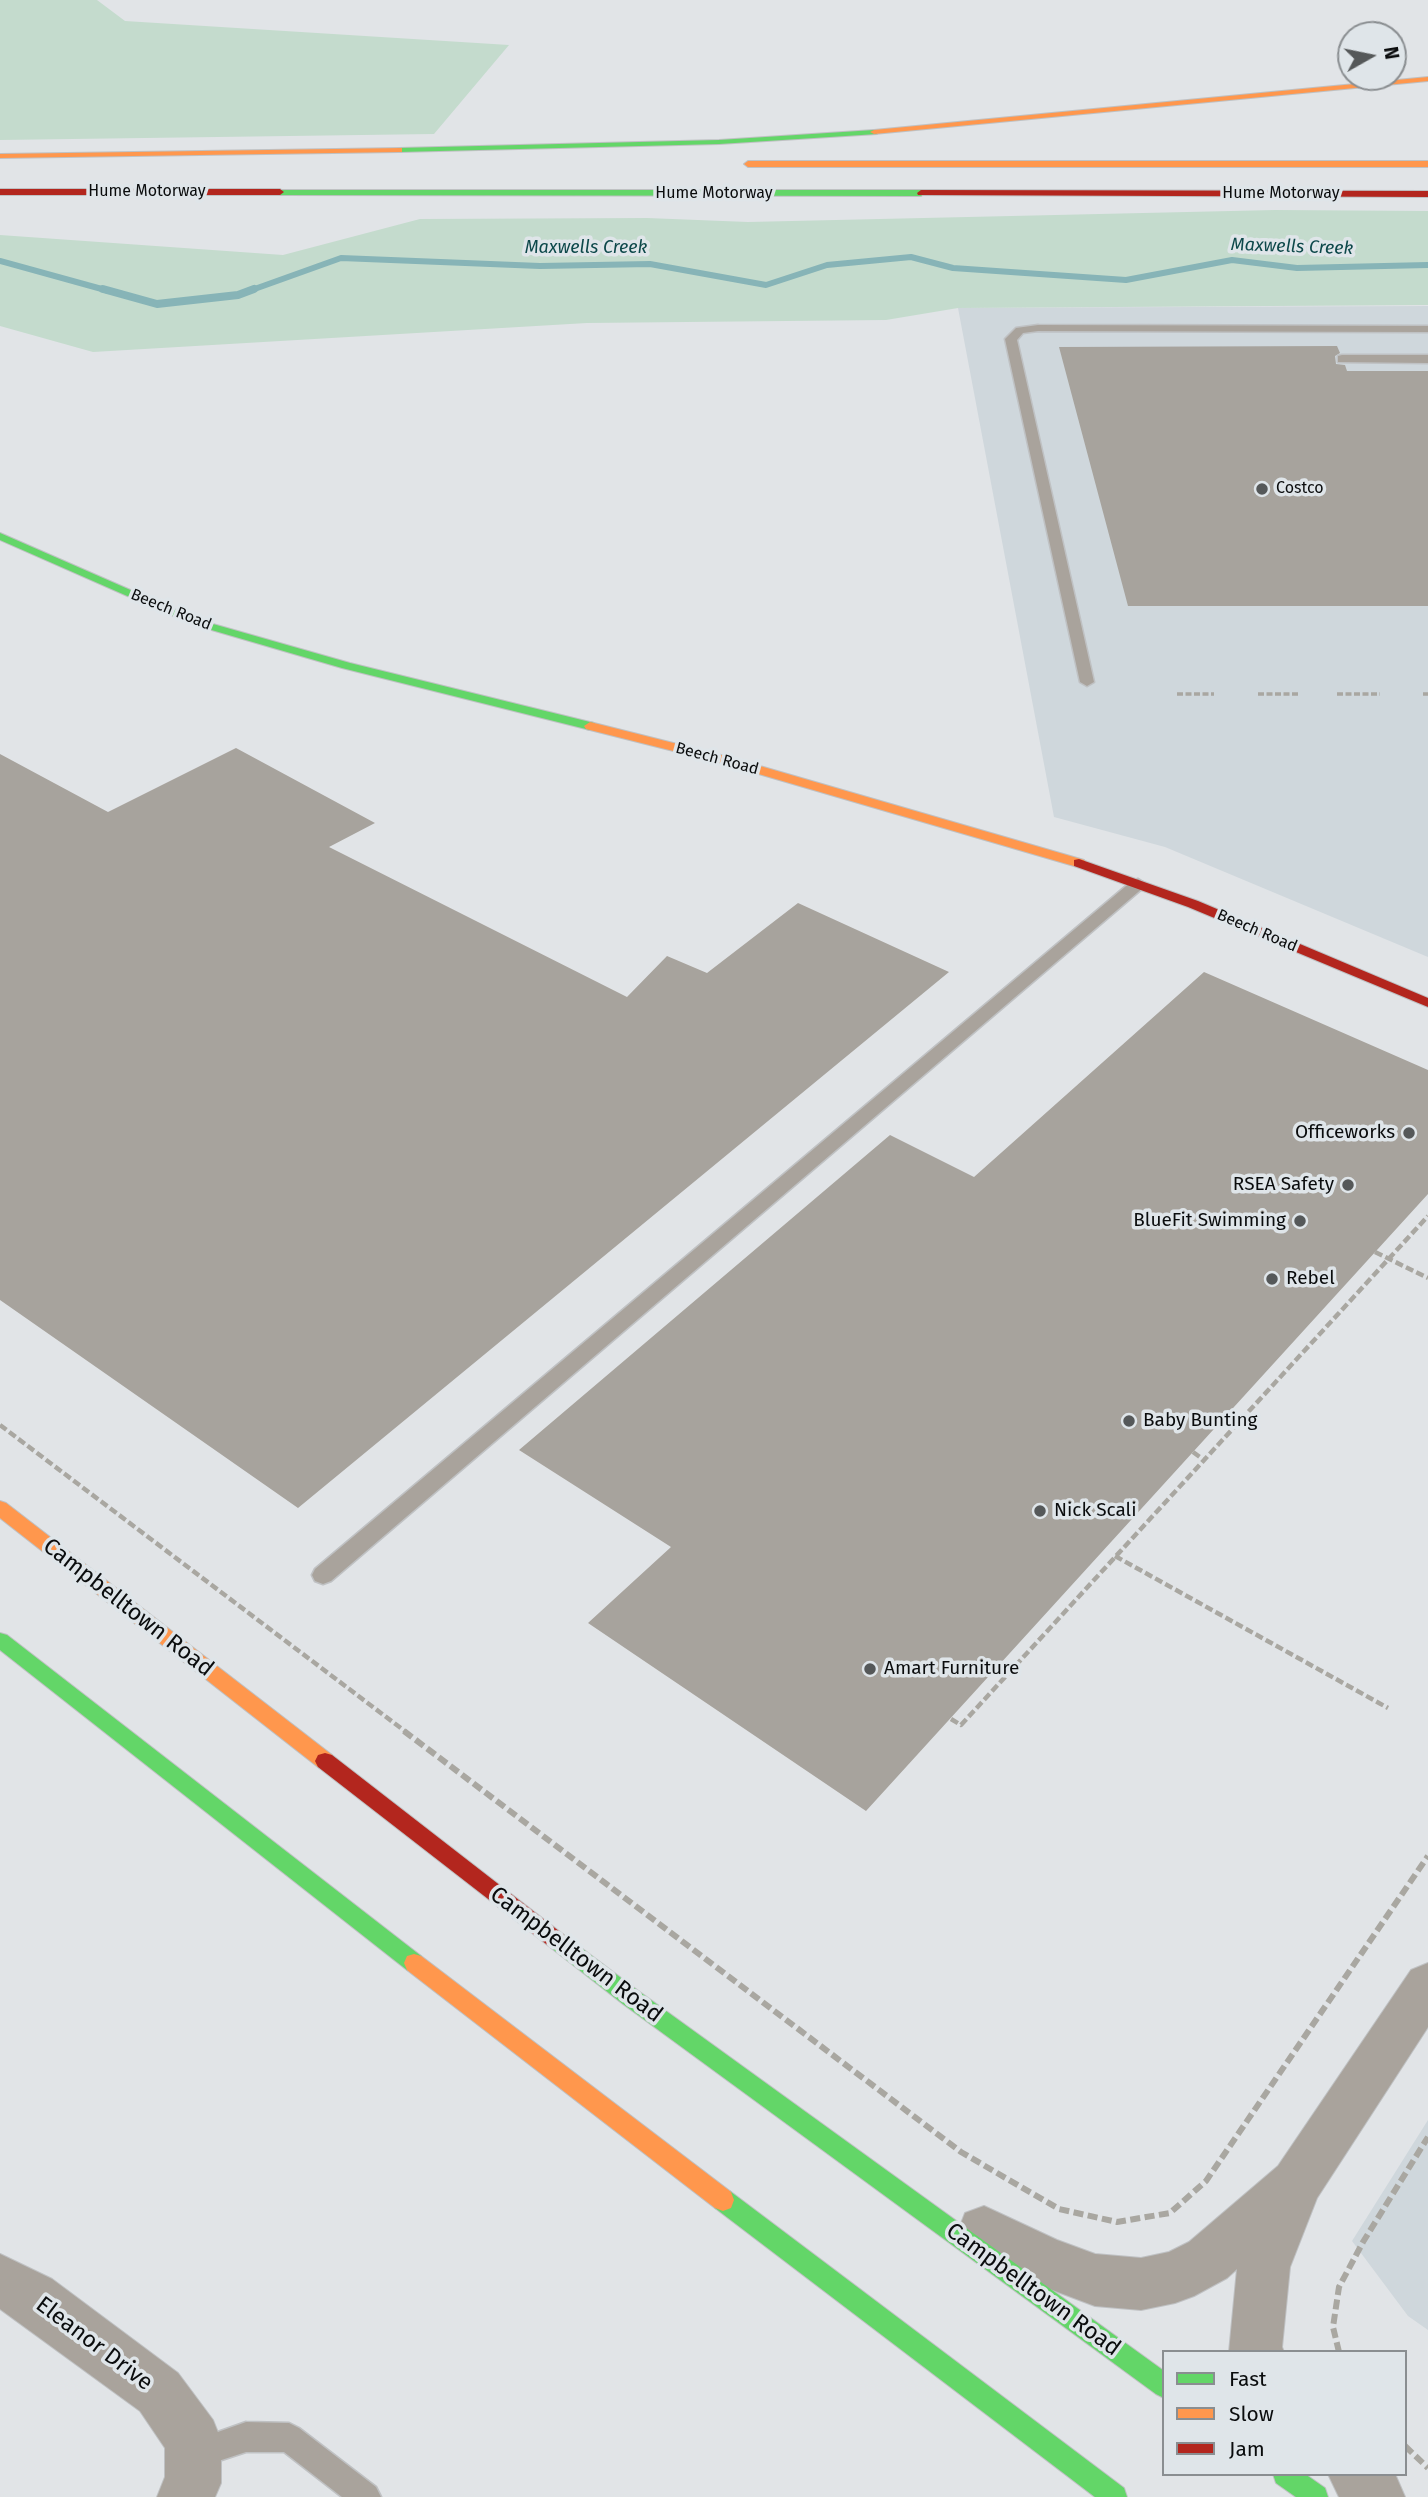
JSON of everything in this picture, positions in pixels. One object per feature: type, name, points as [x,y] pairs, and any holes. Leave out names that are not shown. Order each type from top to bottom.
[{"type":"main road","points":[[0,156],[476,150],[719,142],[914,129],[1428,79]]},
{"type":"main road","name":"Hume Motorway","points":[[0,163],[472,164]]},
{"type":"main road","name":"Hume Motorway","points":[[729,164],[1428,164]]},
{"type":"main road","name":"Hume Motorway","points":[[0,191],[1428,194]]},
{"type":"main road","name":"Beech Road","points":[[0,536],[195,622],[346,666],[725,760],[1088,866],[1193,904],[1428,1003]]},
{"type":"main road","name":"Campbelltown Road","points":[[0,1508],[630,1997],[1162,2385]]},
{"type":"main road","points":[[0,1640],[557,2075],[1115,2497]]},
{"type":"main road","points":[[1288,2476],[1316,2497]]},
{"type":"street","points":[[1256,2350],[1264,2267],[1296,2184],[1428,1984]]},
{"type":"street","points":[[869,2171],[1045,2263],[1095,2280],[1141,2284],[1175,2277],[1209,2260],[1296,2184]]},
{"type":"street","name":"Eleanor Drive","points":[[0,2280],[33,2298],[159,2392],[192,2440],[189,2476]]},
{"type":"street","points":[[1358,2476],[1377,2497]]},
{"type":"lane","points":[[1087,682],[1011,340],[1020,330],[1428,328]]},
{"type":"lane","points":[[1342,359],[1428,359]]},
{"type":"lane","points":[[323,1575],[1138,884]]},
{"type":"lane","points":[[189,2476],[246,2437],[289,2438],[366,2497]]},
{"type":"path","points":[[1177,694],[1214,694]]},
{"type":"path","points":[[1258,694],[1300,694]]},
{"type":"path","points":[[1337,694],[1380,694]]},
{"type":"path","points":[[951,1718],[961,1725],[1428,1216]]},
{"type":"path","points":[[1375,1252],[1428,1278]]},
{"type":"path","points":[[0,1425],[950,2144],[1059,2209],[1118,2222],[1170,2213],[1206,2181],[1428,1856]]},
{"type":"path","points":[[1194,1452],[1204,1460]]},
{"type":"path","points":[[1115,1556],[1388,1708]]},
{"type":"path","points":[[1338,2350],[1332,2327],[1339,2287],[1363,2242],[1428,2137]]},
{"type":"path","points":[[1407,2448],[1428,2468]]},
{"type":"shaded area","points":[[1428,306],[1428,957],[1165,847],[1054,817],[958,308]]},
{"type":"shaded area","points":[[1428,2120],[1428,2330],[1408,2316],[1352,2241]]},
{"type":"green space","points":[[0,0],[97,0],[125,21],[509,45],[434,134],[0,140]]},
{"type":"green space","points":[[1275,210],[1428,211],[1428,305],[958,308],[886,320],[587,323],[93,352],[0,326],[0,235],[283,255],[420,219],[647,218],[748,222]]},
{"type":"building","name":"Costco","points":[[1337,346],[1340,353],[1335,356],[1336,364],[1345,365],[1347,371],[1428,371],[1428,606],[1128,606],[1059,347]]},
{"type":"building","points":[[236,748],[375,823],[329,847],[627,997],[667,956],[707,973],[798,903],[949,972],[298,1508],[0,1300],[0,754],[108,812]]},
{"type":"building","points":[[1204,972],[1428,1070],[1428,1194],[866,1811],[588,1623],[671,1547],[519,1450],[890,1135],[974,1177]]},
{"type":"waterway","name":"Maxwells Creek","points":[[249,291],[341,258],[540,266],[650,264],[766,285],[827,265],[911,257],[953,268],[1126,280],[1232,260],[1297,268],[1428,265]]},
{"type":"waterway","name":"Maxwells Creek","points":[[0,261],[109,291]]},
{"type":"waterway","name":"Maxwells Creek","points":[[103,289],[157,304],[238,295],[254,289]]},
{"type":"traffic: fast","points":[[399,150],[719,142],[874,132]]},
{"type":"traffic: fast","points":[[280,192],[921,193]]},
{"type":"traffic: fast","points":[[0,536],[195,622],[346,666],[590,726]]},
{"type":"traffic: fast","points":[[0,1640],[414,1963]]},
{"type":"traffic: fast","points":[[557,1941],[1162,2385]]},
{"type":"traffic: fast","points":[[723,2200],[1115,2497]]},
{"type":"traffic: fast","points":[[1288,2476],[1316,2497]]},
{"type":"traffic: slow","points":[[874,132],[1428,79]]},
{"type":"traffic: slow","points":[[0,156],[399,150]]},
{"type":"traffic: slow","points":[[748,164],[1428,164]]},
{"type":"traffic: slow","points":[[590,726],[725,760],[1079,863]]},
{"type":"traffic: slow","points":[[0,1508],[325,1761]]},
{"type":"traffic: slow","points":[[414,1963],[723,2200]]},
{"type":"traffic: jam","points":[[0,192],[280,192]]},
{"type":"traffic: jam","points":[[921,193],[1428,194]]},
{"type":"traffic: jam","points":[[1079,863],[1193,904],[1428,1003]]},
{"type":"traffic: jam","points":[[325,1761],[557,1941]]},
{"type":"place","name":"Costco","points":[[1262,489]]},
{"type":"place","name":"Officeworks","points":[[1409,1133]]},
{"type":"place","name":"RSEA Safety","points":[[1348,1185]]},
{"type":"place","name":"BlueFit Swimming","points":[[1300,1221]]},
{"type":"place","name":"Rebel","points":[[1272,1279]]},
{"type":"place","name":"Baby Bunting","points":[[1129,1421]]},
{"type":"place","name":"Nick Scali","points":[[1040,1511]]},
{"type":"place","name":"Amart Furniture","points":[[870,1669]]}]
